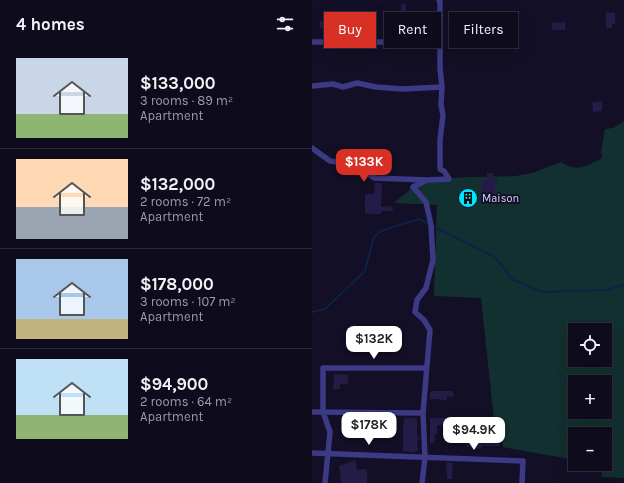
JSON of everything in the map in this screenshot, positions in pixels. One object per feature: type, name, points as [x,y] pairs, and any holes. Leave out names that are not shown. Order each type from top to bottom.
[{"type":"street","points":[[439,0],[440,12]]},
{"type":"street","points":[[312,42],[384,42]]},
{"type":"street","points":[[312,148],[330,161],[350,164],[375,178],[427,180],[449,179],[444,171],[440,169],[440,140],[443,115],[439,48]]},
{"type":"street","points":[[312,86],[333,84],[343,86],[357,83],[403,89],[442,87]]},
{"type":"street","points":[[422,483],[425,458],[423,414],[430,330],[424,320],[415,312],[417,300],[426,288],[433,260],[432,236],[426,202],[413,187],[427,180]]},
{"type":"street","points":[[325,483],[330,432],[323,412],[323,368],[426,368]]},
{"type":"street","points":[[312,412],[423,414]]},
{"type":"street","points":[[312,453],[523,461],[522,483]]},
{"type":"green space","points":[[624,121],[624,478],[602,477],[601,471],[612,471],[612,427],[568,427],[568,459],[503,447],[501,437],[495,430],[481,298],[434,296],[437,205],[394,203],[413,187],[427,180],[516,176],[532,173],[561,162],[577,168],[586,166],[602,158],[601,151],[605,129],[613,128]]},
{"type":"building","points":[[401,4],[406,4],[406,12],[401,12]]},
{"type":"building","points":[[606,12],[615,13],[615,24],[612,24],[612,28],[606,28]]},
{"type":"building","points":[[320,21],[324,21],[324,28],[320,28]]},
{"type":"building","points":[[565,22],[565,30],[552,30],[552,23]]},
{"type":"building","points":[[602,101],[602,111],[593,112],[592,102]]},
{"type":"building","points":[[487,173],[493,173],[493,178],[498,179],[497,185],[495,185],[495,195],[482,195],[482,180],[487,180]]},
{"type":"building","points":[[375,183],[382,183],[381,207],[392,206],[393,211],[381,211],[381,214],[365,214],[365,194],[374,194]]},
{"type":"building","points":[[334,374],[348,375],[348,384],[340,384],[340,389],[333,389]]},
{"type":"building","points":[[451,391],[453,392],[453,397],[447,396],[447,400],[430,399],[430,392]]},
{"type":"building","points":[[376,417],[391,417],[392,434],[367,433],[368,428],[371,428],[370,419],[376,419]]},
{"type":"building","points":[[405,418],[417,418],[417,436],[419,436],[417,441],[418,451],[415,451],[415,453],[403,451],[403,431]]},
{"type":"building","points":[[430,418],[447,418],[446,425],[437,425],[437,434],[435,434],[434,443],[430,443]]},
{"type":"building","points":[[343,422],[353,423],[353,429],[358,429],[358,434],[350,434],[350,430],[343,430]]},
{"type":"building","points":[[483,426],[488,427],[488,429],[492,429],[492,437],[500,437],[500,446],[482,446],[481,449],[466,447],[466,437],[482,437]]},
{"type":"building","points":[[355,460],[357,470],[367,469],[367,483],[341,483],[339,466]]},
{"type":"building","points":[[446,462],[453,463],[452,479],[447,479]]},
{"type":"waterway","points":[[312,312],[325,309],[365,271],[374,237],[381,231],[419,219],[495,257],[512,279],[541,292],[606,290],[624,285]]},
{"type":"place","name":"Maison","points":[[468,198]]}]
